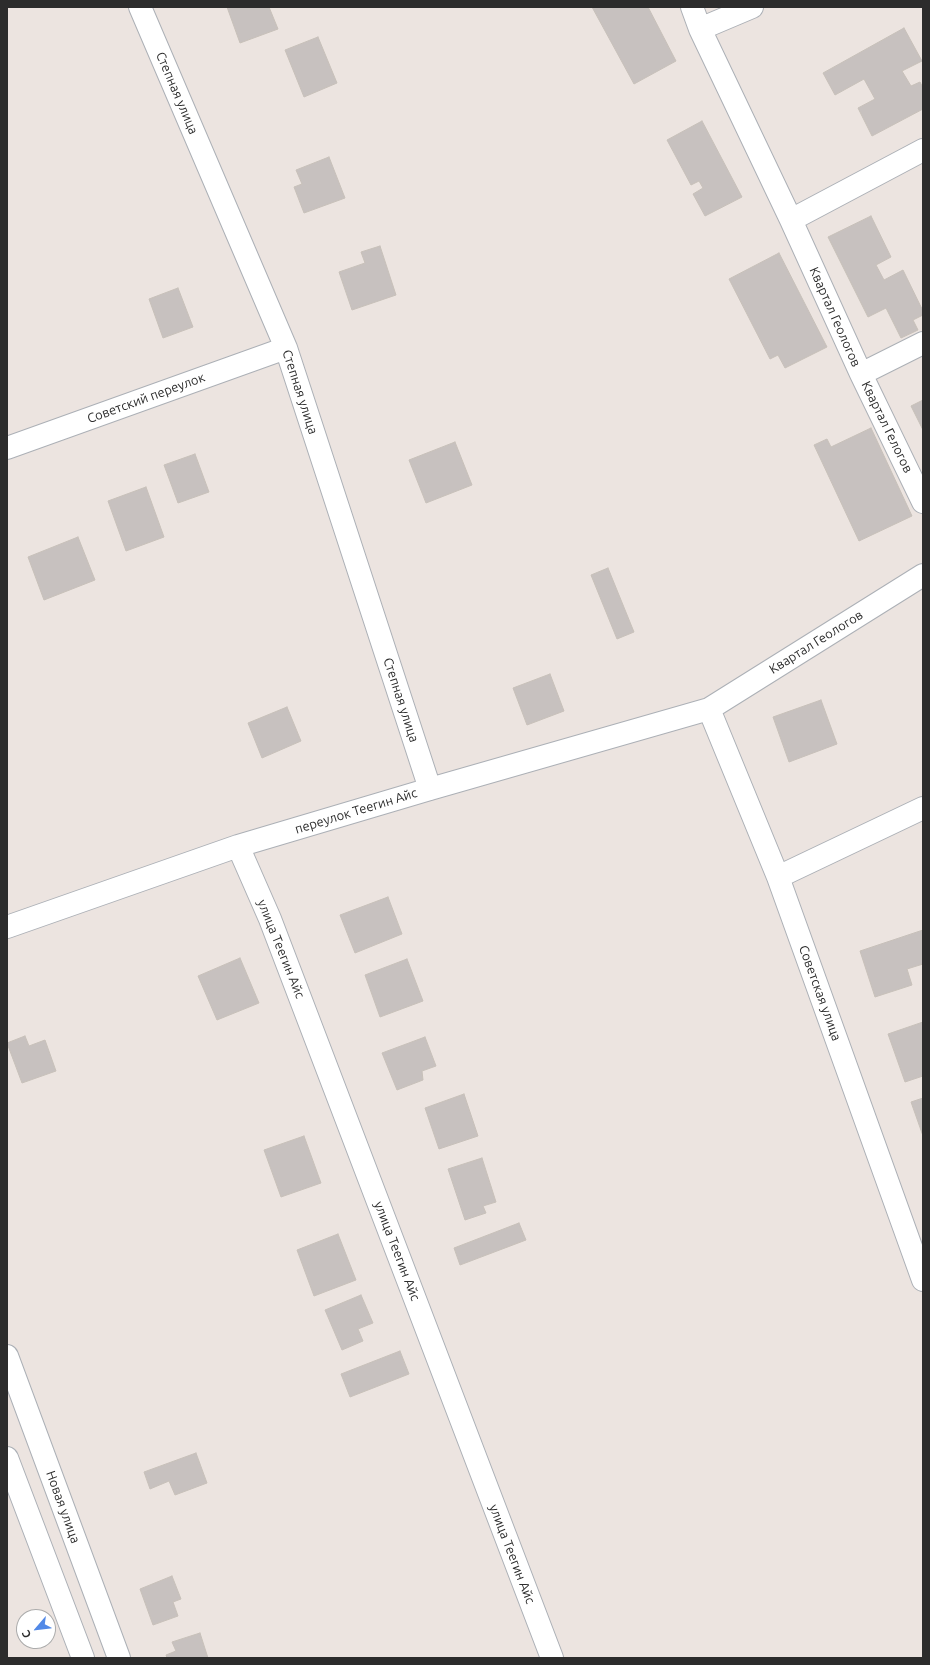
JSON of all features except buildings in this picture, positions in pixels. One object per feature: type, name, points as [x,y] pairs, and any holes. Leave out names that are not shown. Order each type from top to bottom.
[{"type":"street","name":"Степная улица","points":[[140,7],[286,348],[430,789]]},
{"type":"street","name":"Квартал Геологов","points":[[692,7],[700,29],[792,220],[861,374],[923,343]]},
{"type":"street","points":[[700,29],[752,7]]},
{"type":"street","points":[[792,220],[923,150]]},
{"type":"street","name":"Советский переулок","points":[[7,448],[286,348]]},
{"type":"street","name":"Квартал Гелогов","points":[[861,374],[923,502]]},
{"type":"street","name":"Квартал Геологов","points":[[709,709],[923,575]]},
{"type":"street","name":"переулок Теегин Айс","points":[[7,927],[238,846],[709,709]]},
{"type":"street","name":"Советская улица","points":[[709,709],[778,876],[923,1280]]},
{"type":"street","points":[[778,876],[923,808]]},
{"type":"street","name":"улица Теегин Айс","points":[[238,846],[270,919],[552,1658]]},
{"type":"street","name":"Новая улица","points":[[7,1356],[119,1658]]},
{"type":"street","points":[[7,1458],[83,1658]]}]
